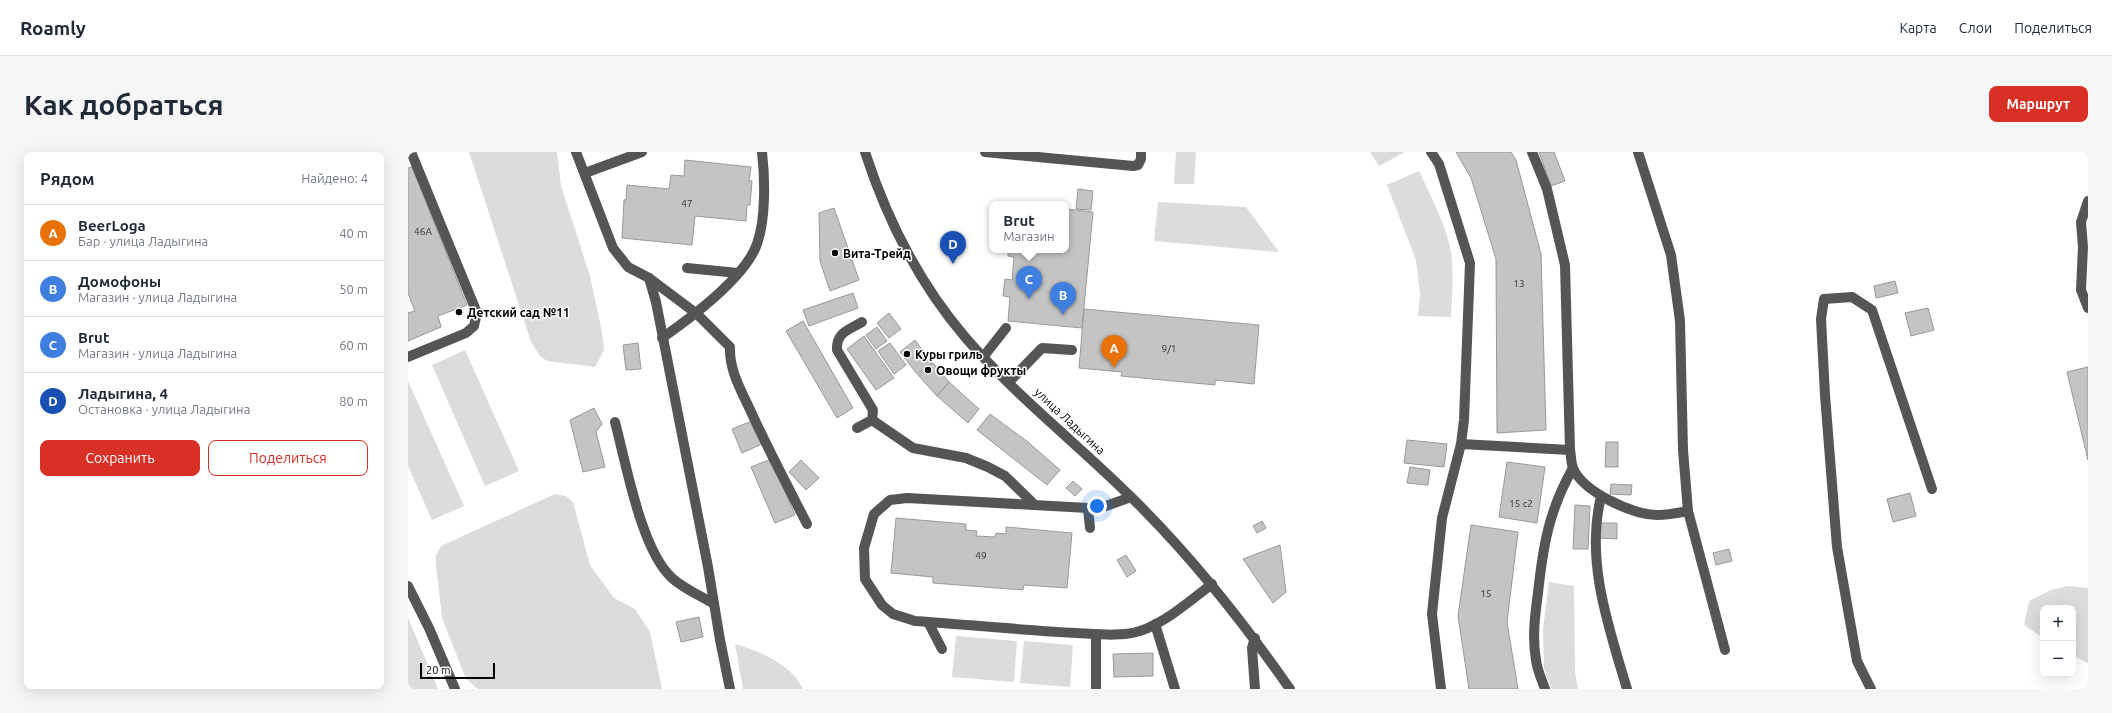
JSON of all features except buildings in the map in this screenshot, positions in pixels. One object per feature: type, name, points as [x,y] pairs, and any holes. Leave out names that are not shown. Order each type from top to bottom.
[{"type":"street","points":[[408,357],[466,333],[474,326],[477,313],[411,152]]},
{"type":"street","points":[[576,152],[585,173],[607,237],[613,248],[628,267],[648,278],[697,314],[730,347],[730,358],[734,376],[780,472],[807,524]]},
{"type":"street","points":[[585,173],[642,152]]},
{"type":"street","points":[[662,338],[697,314],[738,273],[757,245],[762,228],[764,167],[762,152]]},
{"type":"street","name":"улица Ладыгина","points":[[865,152],[883,202],[912,262],[942,307],[965,337],[1009,382],[1131,497],[1212,584],[1255,638],[1290,689]]},
{"type":"street","points":[[985,152],[1133,166],[1138,165],[1141,159],[1141,152]]},
{"type":"street","points":[[1431,152],[1439,164],[1470,263],[1464,420],[1461,444],[1442,518],[1432,614],[1441,689]]},
{"type":"street","points":[[1532,152],[1547,190],[1565,265],[1570,450],[1573,468],[1588,488],[1601,497],[1646,514],[1657,515],[1688,511]]},
{"type":"street","points":[[1638,152],[1671,255],[1680,321],[1683,450],[1688,511],[1726,650]]},
{"type":"street","points":[[2088,201],[2081,222],[2083,247],[2081,290],[2088,308]]},
{"type":"street","points":[[687,268],[738,273]]},
{"type":"street","points":[[648,278],[656,302],[730,689]]},
{"type":"street","points":[[1871,689],[1858,661],[1837,547],[1825,395],[1821,319],[1824,299],[1852,297],[1872,310],[1932,489]]},
{"type":"street","points":[[862,322],[839,336],[837,350],[873,410],[872,420]]},
{"type":"street","points":[[984,356],[1006,328]]},
{"type":"street","points":[[1009,382],[1042,348],[1072,350]]},
{"type":"street","points":[[857,428],[872,420]]},
{"type":"street","points":[[872,420],[913,448],[966,458],[988,467],[1005,476],[1035,505]]},
{"type":"street","points":[[615,422],[639,511],[653,552],[672,578],[714,604]]},
{"type":"street","points":[[1461,444],[1570,450]]},
{"type":"street","points":[[1545,689],[1536,660],[1534,622],[1541,566],[1549,523],[1559,491],[1573,468]]},
{"type":"street","points":[[1131,497],[1106,506],[1088,508],[907,498],[890,500],[874,514],[864,548],[865,579],[882,605],[893,614],[915,621],[1096,634],[1130,633],[1140,631],[1155,624],[1212,584]]},
{"type":"street","points":[[1601,497],[1596,515],[1595,538],[1604,609],[1628,689]]},
{"type":"street","points":[[1088,508],[1090,528]]},
{"type":"street","points":[[408,586],[429,628],[455,689]]},
{"type":"street","points":[[928,622],[942,649]]},
{"type":"street","points":[[1155,624],[1175,689]]},
{"type":"street","points":[[1096,634],[1096,689]]},
{"type":"street","points":[[1255,638],[1252,648],[1255,689]]},
{"type":"shaded area","points":[[469,152],[557,152],[561,186],[590,276],[602,332],[604,350],[595,367],[547,361],[540,356],[531,342]]},
{"type":"shaded area","points":[[1176,152],[1196,152],[1194,184],[1174,184]]},
{"type":"shaded area","points":[[1370,152],[1405,152],[1379,166]]},
{"type":"shaded area","points":[[1419,171],[1442,221],[1449,242],[1453,276],[1451,317],[1418,316],[1420,294],[1416,260],[1387,185]]},
{"type":"shaded area","points":[[1158,202],[1246,207],[1279,252],[1154,241]]},
{"type":"shaded area","points":[[465,350],[519,471],[485,486],[432,365]]},
{"type":"shaded area","points":[[408,381],[464,506],[432,520],[408,466]]},
{"type":"shaded area","points":[[555,494],[566,496],[573,502],[590,565],[614,598],[635,609],[650,632],[662,689],[478,689],[466,679],[442,618],[436,555],[441,546]]},
{"type":"shaded area","points":[[1549,582],[1574,586],[1575,672],[1578,689],[1552,689],[1544,669],[1543,629]]},
{"type":"shaded area","points":[[2068,586],[2088,588],[2088,663],[2076,657],[2076,605],[2040,605],[2040,636],[2024,625],[2029,601],[2051,590]]},
{"type":"shaded area","points":[[408,618],[438,689],[408,689]]},
{"type":"shaded area","points":[[956,636],[1017,641],[1014,682],[952,677]]},
{"type":"shaded area","points":[[1024,641],[1073,645],[1070,687],[1020,683]]},
{"type":"shaded area","points":[[735,644],[754,650],[774,660],[791,673],[803,689],[743,689]]},
{"type":"place","name":"Вита-Трейд","points":[[835,253]]},
{"type":"place","name":"Ладыгина, 4","points":[[953,264]]},
{"type":"place","name":"Brut","points":[[1029,299]]},
{"type":"place","name":"Детский сад №11","points":[[459,312]]},
{"type":"place","name":"Домофоны","points":[[1063,315]]},
{"type":"place","name":"Куры гриль","points":[[907,354]]},
{"type":"place","name":"BeerLoga","points":[[1114,368]]},
{"type":"place","name":"Овощи фрукты","points":[[928,370]]}]
